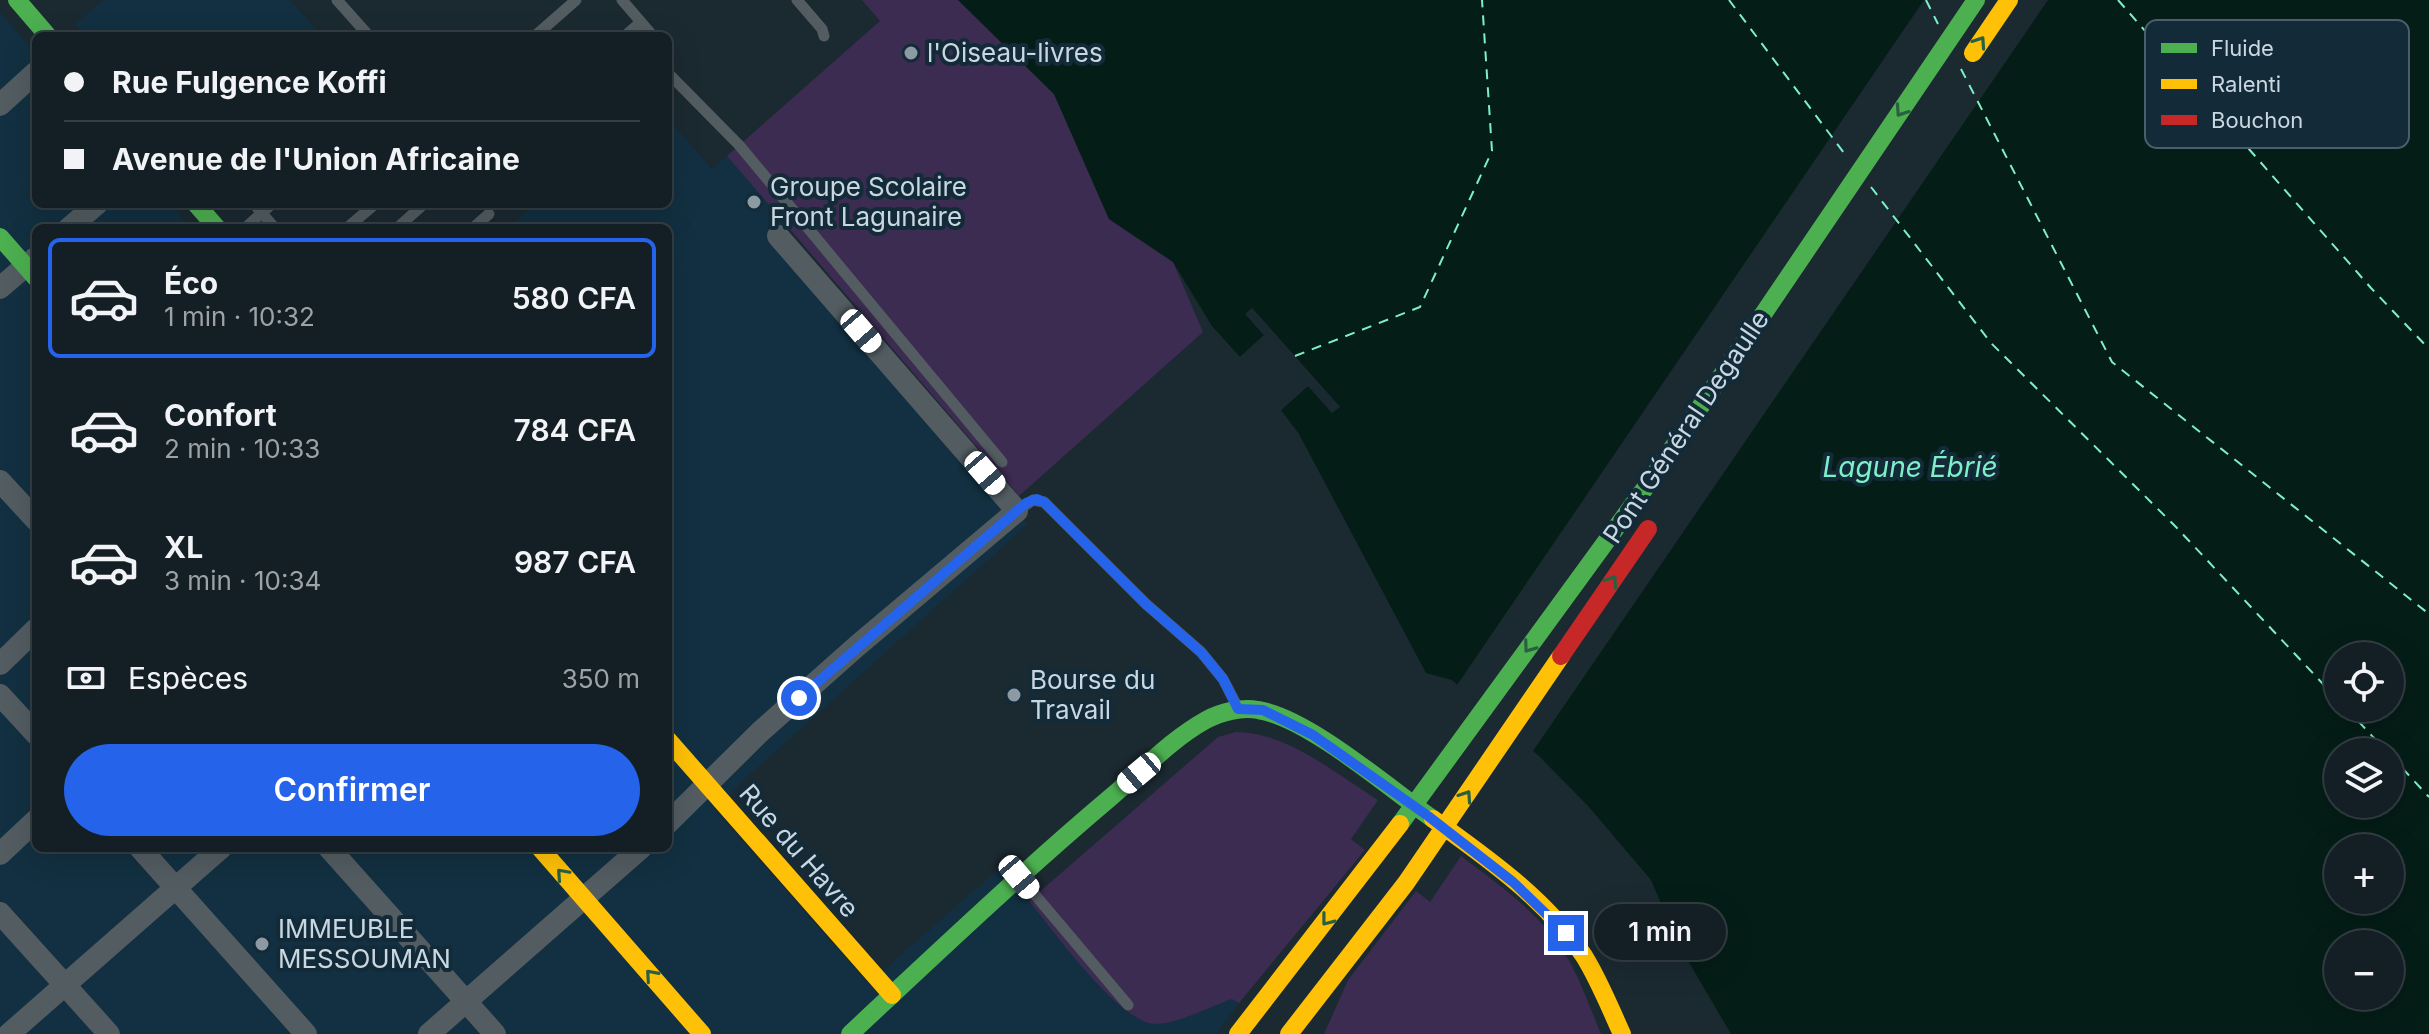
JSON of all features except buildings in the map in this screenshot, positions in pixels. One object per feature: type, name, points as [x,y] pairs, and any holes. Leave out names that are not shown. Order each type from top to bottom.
[{"type":"main road","points":[[17,0],[45,32]]},
{"type":"main road","name":"Pont Général Degaulle","points":[[1238,1034],[1375,858],[1648,484],[1976,0]]},
{"type":"main road","points":[[1964,66],[2009,0]]},
{"type":"main road","points":[[200,208],[214,224]]},
{"type":"main road","points":[[0,237],[32,267]]},
{"type":"main road","name":"Pont Général Degaulle","points":[[1352,953],[1406,883],[1658,514]]},
{"type":"main road","points":[[850,1034],[1019,877],[1180,739],[1209,718],[1238,709],[1263,710],[1313,735],[1428,816],[1513,882],[1553,918],[1578,948],[1622,1034]]},
{"type":"main road","name":"Rue du Havre","points":[[672,744],[892,995]]},
{"type":"main road","points":[[544,852],[702,1034]]},
{"type":"main road","points":[[1323,1020],[1352,953]]},
{"type":"main road","points":[[1289,1034],[1352,953]]},
{"type":"street","points":[[0,105],[32,76]]},
{"type":"street","points":[[74,224],[92,208]]},
{"type":"street","points":[[672,819],[760,732],[1017,511],[778,236]]},
{"type":"street","points":[[0,288],[32,267]]},
{"type":"street","points":[[0,481],[32,516]]},
{"type":"street","points":[[0,664],[32,633]]},
{"type":"street","points":[[0,695],[32,730]]},
{"type":"street","points":[[0,854],[32,824]]},
{"type":"street","points":[[144,852],[306,1034]]},
{"type":"street","points":[[9,1034],[216,852]]},
{"type":"street","points":[[333,852],[495,1034]]},
{"type":"street","points":[[429,1034],[637,852]]},
{"type":"street","points":[[0,913],[109,1034]]},
{"type":"lane","points":[[337,0],[365,32]]},
{"type":"lane","points":[[540,32],[576,0]]},
{"type":"lane","points":[[622,0],[650,32]]},
{"type":"lane","points":[[797,0],[822,29],[824,36]]},
{"type":"lane","points":[[630,32],[641,22]]},
{"type":"lane","points":[[672,77],[739,145],[1002,462]]},
{"type":"lane","points":[[258,208],[272,224]]},
{"type":"lane","points":[[352,224],[370,208]]},
{"type":"lane","points":[[402,224],[420,208]]},
{"type":"lane","points":[[478,224],[489,214]]},
{"type":"lane","points":[[1017,511],[1033,500],[1044,502],[1146,604],[1201,652],[1223,679],[1238,709]]},
{"type":"lane","points":[[1019,877],[1128,1005]]},
{"type":"shaded area","points":[[103,0],[290,0],[318,32],[82,32],[75,24]]},
{"type":"shaded area","points":[[862,0],[958,0],[1054,94],[1109,219],[1173,262],[1203,332],[1019,496],[727,156],[880,21]]},
{"type":"shaded area","points":[[0,12],[32,48],[32,67],[0,96]]},
{"type":"shaded area","points":[[32,87],[32,208],[174,208],[188,224],[32,224],[32,852],[672,852],[672,224],[513,224],[531,208],[672,208],[672,124],[712,169],[727,156],[789,227],[774,239],[1000,503],[1028,524],[743,781],[715,810],[870,986],[899,956],[1001,867],[1105,992],[1131,1015],[1169,1022],[1232,998],[1239,1003],[1217,1034],[0,1034],[0,115]]},
{"type":"shaded area","points":[[1236,732],[1274,739],[1292,747],[1378,800],[1351,839],[1365,850],[1239,1003],[1232,999],[1164,1023],[1141,1020],[1106,993],[1029,901],[1218,737]]},
{"type":"shaded area","points":[[1461,856],[1518,900],[1544,925],[1575,973],[1601,1034],[1324,1034],[1348,980],[1416,891],[1430,902]]},
{"type":"water","name":"Lagune Ébrié","points":[[958,0],[2429,0],[2429,1034],[1731,1034],[1680,947],[1651,880],[1589,807],[1540,757],[1452,680],[1426,673],[1299,434],[1281,410],[1308,386],[1332,413],[1339,406],[1252,308],[1246,315],[1264,335],[1240,357],[1212,326],[1173,262],[1109,219],[1054,94]]},
{"type":"pier","points":[[1924,0],[2048,0],[1531,754],[1455,688]]},
{"type":"pier","points":[[1252,308],[1340,407],[1332,413],[1308,386],[1281,410],[1278,407],[1308,382],[1332,408],[1334,406],[1252,314],[1268,336],[1243,360],[1240,357],[1264,335],[1245,314]]},
{"type":"ferry route","points":[[1295,356],[1420,307],[1492,151],[1482,0]]},
{"type":"ferry route","points":[[1729,0],[1847,157]]},
{"type":"ferry route","points":[[1926,0],[1938,24]]},
{"type":"ferry route","points":[[2118,0],[2145,31]]},
{"type":"ferry route","points":[[1961,69],[2112,362],[2429,614]]},
{"type":"ferry route","points":[[2248,148],[2429,349]]},
{"type":"ferry route","points":[[1871,187],[1991,343],[2176,527],[2324,685]]},
{"type":"ferry route","points":[[2359,722],[2374,738]]},
{"type":"ferry route","points":[[2404,770],[2429,797]]},
{"type":"traffic: fast","points":[[17,0],[45,32]]},
{"type":"traffic: fast","points":[[1400,824],[1648,484],[1976,0]]},
{"type":"traffic: fast","points":[[200,208],[214,224]]},
{"type":"traffic: fast","points":[[0,237],[32,273]]},
{"type":"traffic: fast","points":[[850,1034],[1012,884],[1157,756],[1193,728],[1218,715],[1252,709],[1278,715],[1348,756],[1433,819]]},
{"type":"traffic: slow","points":[[1973,53],[2009,0]]},
{"type":"traffic: slow","points":[[1289,1034],[1406,883],[1561,656]]},
{"type":"traffic: slow","points":[[672,745],[892,995]]},
{"type":"traffic: slow","points":[[1433,819],[1534,898],[1569,935],[1589,965],[1622,1034]]},
{"type":"traffic: slow","points":[[1238,1034],[1400,824]]},
{"type":"traffic: slow","points":[[543,852],[702,1034]]},
{"type":"traffic: jam","points":[[1561,656],[1648,529]]},
{"type":"place","name":"l'Oiseau-livres","points":[[911,53]]},
{"type":"place","name":"Groupe Scolaire Front Lagunaire","points":[[754,202]]},
{"type":"place","name":"Bourse du Travail","points":[[1014,695]]},
{"type":"place","name":"IMMEUBLE MESSOUMAN","points":[[262,944]]},
{"type":"route","points":[[799,698],[1026,503],[1037,499],[1044,502],[1146,604],[1201,652],[1223,679],[1238,709],[1263,710],[1313,735],[1428,816],[1513,882],[1566,933]]}]
